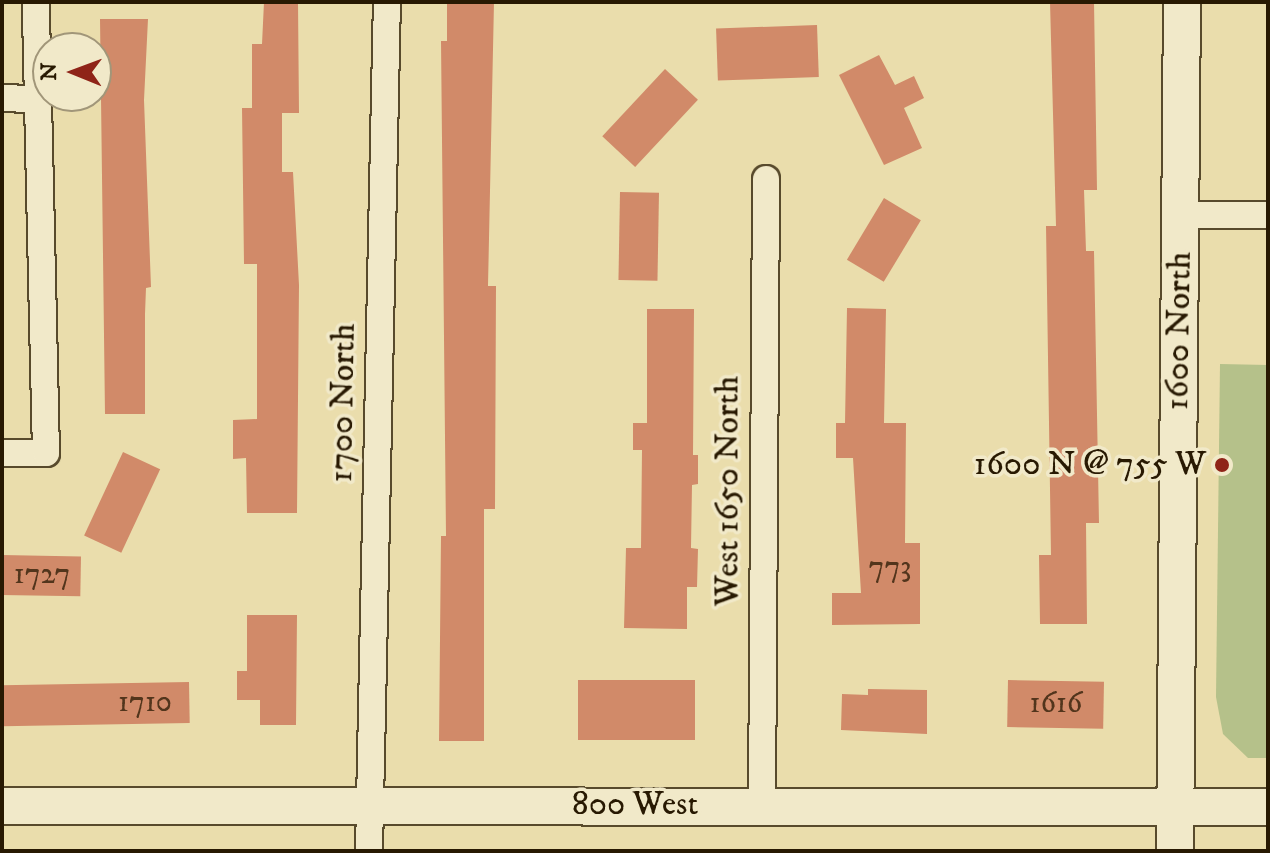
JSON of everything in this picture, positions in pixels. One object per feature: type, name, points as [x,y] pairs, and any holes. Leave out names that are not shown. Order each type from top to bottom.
[{"type":"street","points":[[36,2],[36,32]]},
{"type":"street","name":"1700 North","points":[[369,851],[387,2]]},
{"type":"street","name":"1600 North","points":[[1175,851],[1182,2]]},
{"type":"street","points":[[2,98],[32,99]]},
{"type":"street","points":[[2,453],[46,453],[37,112]]},
{"type":"street","name":"West 1650 North","points":[[762,805],[766,179]]},
{"type":"street","points":[[1180,215],[1268,215]]},
{"type":"street","name":"800 West","points":[[2,806],[1268,807]]},
{"type":"green space","points":[[1220,364],[1268,365],[1268,758],[1248,758],[1223,734],[1216,697]]},
{"type":"building","points":[[264,2],[298,2],[299,113],[282,113],[282,172],[293,172],[299,285],[297,513],[247,513],[246,458],[233,459],[233,420],[257,419],[257,264],[244,264],[242,108],[252,108],[252,44],[262,44]]},
{"type":"building","points":[[447,2],[494,2],[488,286],[496,286],[495,509],[484,509],[484,741],[439,741],[441,536],[446,536],[441,41],[447,41]]},
{"type":"building","points":[[1050,2],[1094,2],[1097,190],[1084,190],[1086,251],[1094,251],[1099,523],[1086,523],[1087,624],[1040,624],[1039,555],[1051,555],[1046,226],[1056,226]]},
{"type":"building","points":[[100,19],[148,19],[144,100],[151,287],[146,288],[145,414],[105,414],[101,112],[112,112],[112,32],[100,32]]},
{"type":"building","points":[[817,25],[819,77],[718,80],[716,29]]},
{"type":"building","points":[[879,55],[895,85],[914,76],[924,98],[904,108],[922,148],[884,165],[839,75]]},
{"type":"building","points":[[665,69],[698,100],[635,167],[602,136]]},
{"type":"building","points":[[620,192],[659,193],[657,281],[618,280]]},
{"type":"building","points":[[884,198],[921,220],[884,282],[847,260]]},
{"type":"building","points":[[847,308],[886,309],[884,423],[906,423],[905,543],[920,543],[920,624],[832,625],[832,593],[861,593],[853,458],[836,458],[836,423],[845,423]]},
{"type":"building","points":[[647,309],[694,309],[693,455],[698,455],[698,484],[692,485],[691,548],[698,549],[697,587],[687,587],[687,629],[624,628],[626,548],[641,548],[642,450],[633,450],[633,423],[647,423]]},
{"type":"building","points":[[123,452],[160,469],[121,553],[84,535]]},
{"type":"building","points":[[2,555],[81,556],[80,596],[2,595]]},
{"type":"building","points":[[247,615],[297,615],[296,725],[260,725],[260,700],[237,700],[237,671],[247,671]]},
{"type":"building","points":[[578,680],[695,680],[695,740],[578,740]]},
{"type":"building","points":[[1008,680],[1104,682],[1103,729],[1007,727]]},
{"type":"building","points":[[189,682],[190,723],[3,726],[2,685]]},
{"type":"building","points":[[868,689],[927,690],[927,734],[841,730],[842,694],[868,695]]},
{"type":"place","name":"1600 N @ 755 W","points":[[1222,465]]}]
